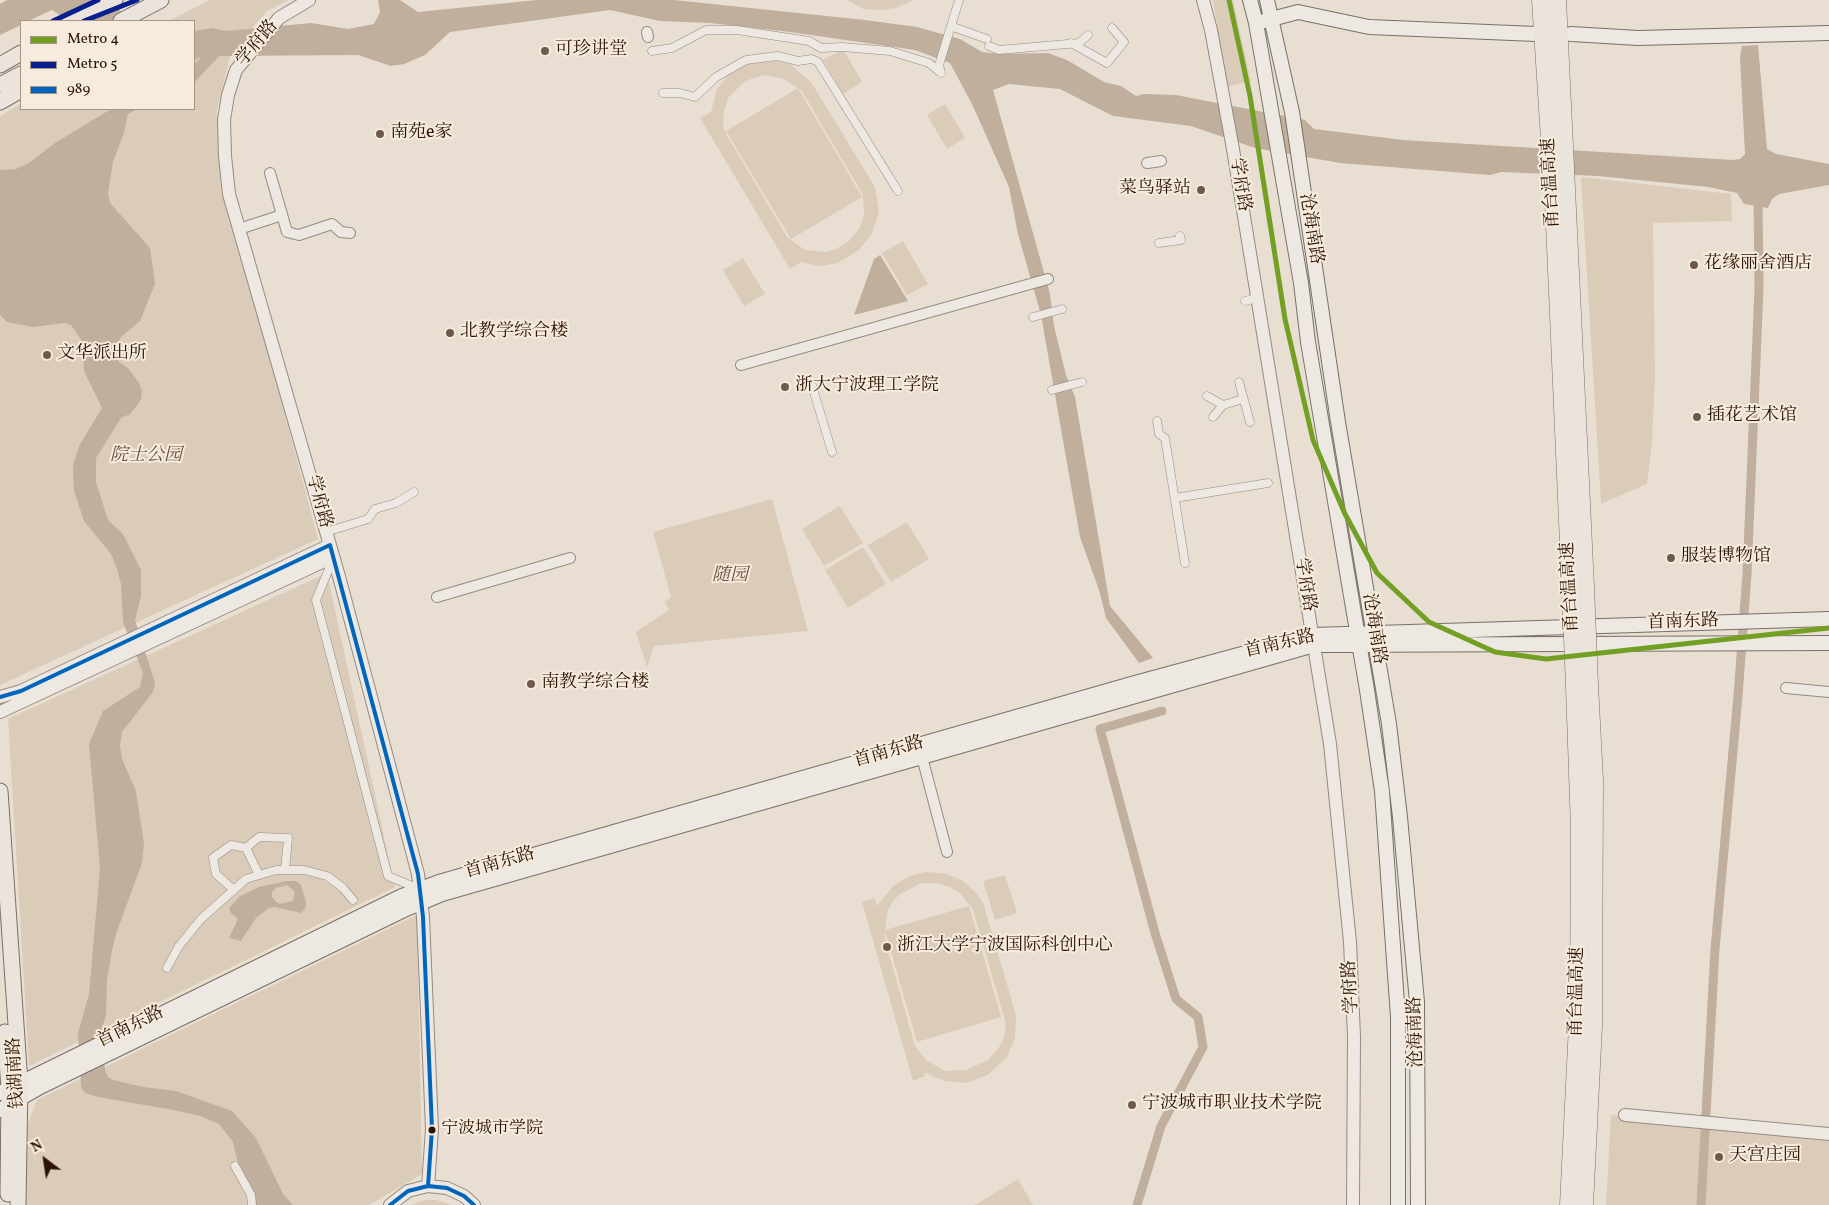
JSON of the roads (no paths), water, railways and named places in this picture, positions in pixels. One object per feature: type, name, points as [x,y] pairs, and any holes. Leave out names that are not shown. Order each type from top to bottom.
[{"type":"highway","name":"甬台温高速","points":[[1541,0],[1556,120],[1561,201],[1582,686],[1579,1005],[1569,1205]]},
{"type":"highway","name":"甬台温高速","points":[[1556,120],[1557,0]]},
{"type":"highway","name":"甬台温高速","points":[[1582,686],[1594,780],[1593,1026],[1584,1205]]},
{"type":"main road","points":[[143,17],[161,0]]},
{"type":"main road","points":[[126,20],[143,17],[175,0]]},
{"type":"main road","name":"沧海南路","points":[[1250,0],[1271,109],[1382,791],[1398,1017],[1398,1205]]},
{"type":"main road","name":"沧海南路","points":[[1267,0],[1292,112],[1338,422],[1389,724],[1400,816],[1417,1002],[1418,1205]]},
{"type":"main road","points":[[69,20],[113,2]]},
{"type":"main road","points":[[82,20],[113,2]]},
{"type":"main road","points":[[1256,24],[1298,12],[1369,28],[1536,34]]},
{"type":"main road","points":[[1570,34],[1638,38],[1829,33]]},
{"type":"main road","points":[[0,56],[20,46]]},
{"type":"main road","points":[[0,65],[20,54]]},
{"type":"main road","points":[[0,85],[20,75]]},
{"type":"main road","points":[[0,102],[20,91]]},
{"type":"main road","name":"首南东路","points":[[1375,639],[1580,627],[1829,619]]},
{"type":"main road","name":"首南东路","points":[[10,1097],[80,1060],[421,896],[786,782],[1313,640],[1829,643]]},
{"type":"main road","name":"首南东路","points":[[421,896],[442,894],[922,757],[1313,640]]},
{"type":"main road","name":"钱湖南路","points":[[0,791],[10,1097],[8,1205]]},
{"type":"main road","name":"钱湖南路","points":[[0,918],[18,1205]]},
{"type":"street","name":"学府路","points":[[309,0],[279,18],[236,70],[228,94],[224,120],[229,194],[332,551],[418,874],[421,896],[432,1129],[428,1186]]},
{"type":"street","points":[[652,52],[672,48],[706,30],[715,29],[802,40],[821,48],[842,47],[890,51],[929,64],[941,73],[939,65],[952,30],[959,0]]},
{"type":"street","name":"学府路","points":[[1203,0],[1231,141],[1251,299],[1330,744],[1350,942],[1354,1037],[1353,1205]]},
{"type":"street","points":[[1071,43],[1107,62],[1124,42],[1112,28]]},
{"type":"street","points":[[952,30],[988,43],[999,50],[1079,43],[1088,36]]},
{"type":"street","points":[[663,93],[680,93],[695,97],[716,77],[746,60],[777,56],[798,61],[812,60],[818,62],[898,191]]},
{"type":"street","points":[[1147,163],[1161,161]]},
{"type":"street","points":[[270,173],[287,232],[299,235],[332,224],[341,232],[350,233]]},
{"type":"street","points":[[239,228],[282,215]]},
{"type":"street","points":[[1160,243],[1181,240],[1180,236]]},
{"type":"street","points":[[740,365],[1048,279]]},
{"type":"street","points":[[1033,317],[1059,310]]},
{"type":"street","points":[[810,379],[832,452]]},
{"type":"street","points":[[1239,382],[1250,422]]},
{"type":"street","points":[[1052,390],[1078,383]]},
{"type":"street","points":[[1207,396],[1223,405]]},
{"type":"street","points":[[1213,417],[1223,405],[1243,399]]},
{"type":"street","points":[[1157,421],[1159,434],[1165,438],[1185,563]]},
{"type":"street","points":[[1175,498],[1268,483]]},
{"type":"street","points":[[326,532],[368,520],[375,510],[396,503],[414,492]]},
{"type":"street","points":[[0,697],[21,691],[128,638],[332,551]]},
{"type":"street","points":[[0,712],[133,652],[332,551]]},
{"type":"street","points":[[332,551],[316,600],[388,876],[421,896]]},
{"type":"street","points":[[437,597],[570,558]]},
{"type":"street","points":[[1786,688],[1829,692]]},
{"type":"street","points":[[922,757],[947,852]]},
{"type":"street","points":[[246,848],[259,837],[288,838],[285,870]]},
{"type":"street","points":[[234,890],[216,874],[213,858],[232,845],[246,848]]},
{"type":"street","points":[[246,848],[259,875]]},
{"type":"street","points":[[167,968],[179,946],[201,919],[246,879],[276,870],[304,870],[327,876],[343,888],[353,900]]},
{"type":"street","points":[[1626,1115],[1829,1134]]},
{"type":"street","points":[[235,1166],[251,1195],[252,1205]]},
{"type":"street","points":[[390,1205],[408,1192],[428,1186],[447,1188],[464,1196],[474,1205]]},
{"type":"waterway","points":[[1701,1205],[1715,949],[1747,574],[1759,288],[1758,195]]},
{"type":"waterway","points":[[1137,1205],[1161,1126],[1203,1047],[1198,1017],[1176,999],[1155,933],[1100,729],[1162,711]]},
{"type":"metro line","name":"5","points":[[55,20],[98,0]]},
{"type":"metro line","name":"5","points":[[87,20],[137,0]]},
{"type":"metro line","name":"4","points":[[1229,0],[1250,96],[1285,319],[1313,440],[1345,514],[1377,573],[1429,622],[1495,652],[1546,659],[1829,628]]},
{"type":"place","name":"可珍讲堂","points":[[545,51]]},
{"type":"place","name":"南苑e家","points":[[380,134]]},
{"type":"place","name":"菜鸟驿站","points":[[1201,190]]},
{"type":"place","name":"花缘丽舍酒店","points":[[1694,265]]},
{"type":"place","name":"北教学综合楼","points":[[450,333]]},
{"type":"place","name":"文华派出所","points":[[47,355]]},
{"type":"place","name":"浙大宁波理工学院","points":[[785,387]]},
{"type":"place","name":"插花艺术馆","points":[[1697,417]]},
{"type":"place","name":"服装博物馆","points":[[1671,558]]},
{"type":"place","name":"南教学综合楼","points":[[531,684]]},
{"type":"place","name":"浙江大学宁波国际科创中心","points":[[887,947]]},
{"type":"place","name":"宁波城市职业技术学院","points":[[1132,1105]]},
{"type":"place","name":"宁波城市学院","points":[[432,1130]]},
{"type":"place","name":"天宫庄园","points":[[1719,1157]]},
{"type":"park label","name":"院士公园","points":[[146,457]]},
{"type":"park label","name":"随园","points":[[730,577]]}]
